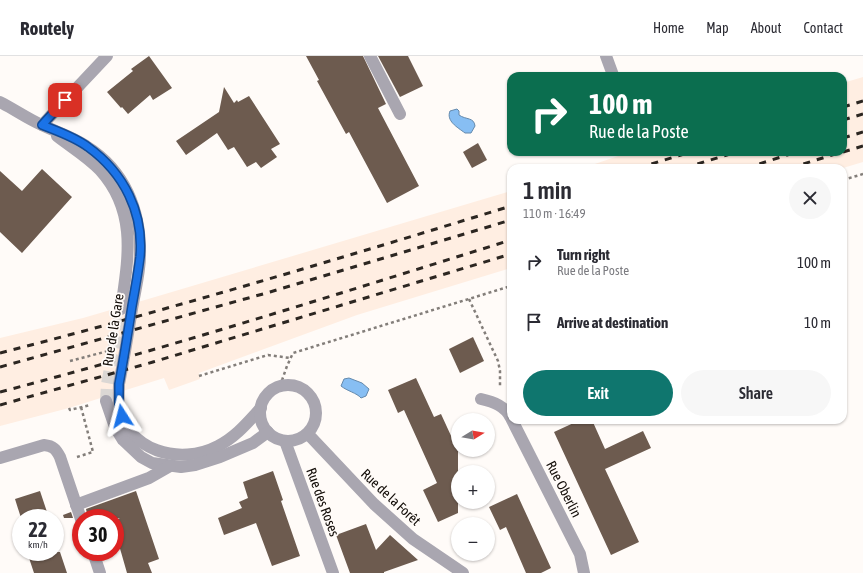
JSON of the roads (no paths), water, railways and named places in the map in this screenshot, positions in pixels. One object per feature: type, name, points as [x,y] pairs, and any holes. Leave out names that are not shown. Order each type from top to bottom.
[{"type":"street","points":[[42,125],[107,56]]},
{"type":"street","points":[[370,56],[400,114]]},
{"type":"street","points":[[606,56],[612,72]]},
{"type":"street","name":"Rue de la Gare","points":[[0,102],[42,125],[63,133],[87,146],[105,161],[117,174],[125,186],[134,206],[139,234],[140,256],[118,397],[122,416],[136,438],[147,446],[162,453],[176,455],[190,454],[217,447],[228,440],[261,408]]},
{"type":"street","name":"Rue de la Gare","points":[[42,125],[99,170],[109,181],[117,194],[123,209],[129,243],[121,309]]},
{"type":"street","points":[[290,385],[299,387],[307,392],[313,399],[316,408],[316,418],[308,434],[293,441],[285,441],[268,432],[263,425],[260,416],[261,408],[263,400],[268,394],[280,386],[290,385]]},
{"type":"street","points":[[481,399],[492,402],[507,414]]},
{"type":"street","points":[[106,401],[115,427],[123,440],[132,450],[152,463],[181,467],[195,465],[220,457],[253,443],[268,432]]},
{"type":"street","name":"Rue Oberlin","points":[[514,424],[580,554],[584,573]]},
{"type":"street","name":"Rue de la Forêt","points":[[308,434],[374,504],[413,539],[463,573]]},
{"type":"street","name":"Rue des Roses","points":[[285,441],[333,573]]},
{"type":"street","points":[[0,458],[44,445],[56,449],[62,462],[77,509]]},
{"type":"street","points":[[76,505],[149,478],[170,466]]},
{"type":"street","points":[[96,561],[100,573]]},
{"type":"water","points":[[457,109],[459,111],[459,115],[473,121],[475,126],[471,133],[465,133],[451,121],[449,115],[450,111]]},
{"type":"water","points":[[349,378],[362,383],[369,389],[366,396],[361,398],[341,386],[344,379]]},
{"type":"tunnel","points":[[106,401],[107,384],[121,309]]},
{"type":"railway","points":[[847,106],[863,101]]},
{"type":"railway","points":[[847,119],[863,114]]},
{"type":"railway","points":[[847,137],[863,132]]},
{"type":"railway","points":[[847,151],[863,146]]},
{"type":"railway","points":[[651,164],[678,156]]},
{"type":"railway","points":[[697,164],[724,156]]},
{"type":"railway","points":[[759,164],[784,156]]},
{"type":"railway","points":[[803,164],[829,156]]},
{"type":"railway","points":[[0,353],[129,319],[384,245],[507,207]]},
{"type":"railway","points":[[0,367],[270,292],[507,221]]},
{"type":"railway","points":[[0,392],[128,357],[320,300],[507,241]]},
{"type":"railway","points":[[0,405],[153,362],[507,255]]}]
